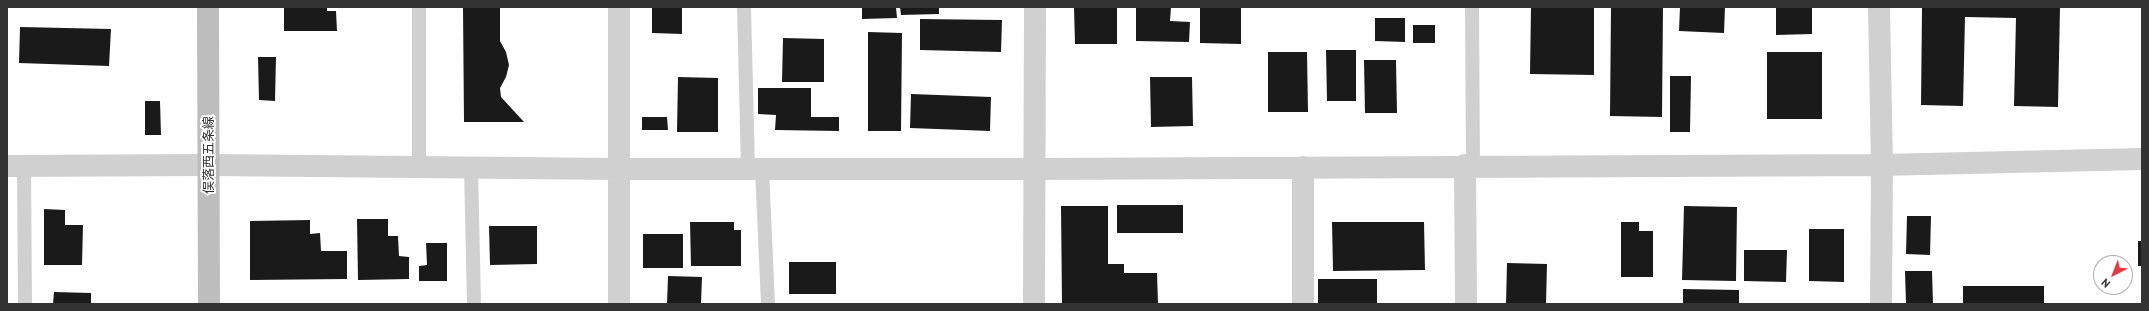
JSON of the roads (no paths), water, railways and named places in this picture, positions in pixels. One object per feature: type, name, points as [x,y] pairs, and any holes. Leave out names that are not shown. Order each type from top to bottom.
[{"type":"main road","name":"俣落西五条線","points":[[208,7],[209,304]]},
{"type":"street","points":[[619,7],[619,304]]},
{"type":"street","points":[[1034,7],[1034,304]]},
{"type":"street","points":[[1879,7],[1882,165],[1881,304]]},
{"type":"street","points":[[16,166],[209,165],[618,169],[1034,169],[1469,165],[1882,165],[2142,159]]},
{"type":"street","points":[[1466,304],[1469,165]]},
{"type":"street","points":[[1303,166],[1303,304]]},
{"type":"lane","points":[[419,7],[419,168]]},
{"type":"lane","points":[[744,7],[755,169],[768,304]]},
{"type":"lane","points":[[1469,165],[1472,7]]},
{"type":"lane","points":[[16,166],[25,304]]},
{"type":"lane","points":[[471,168],[474,304]]}]
